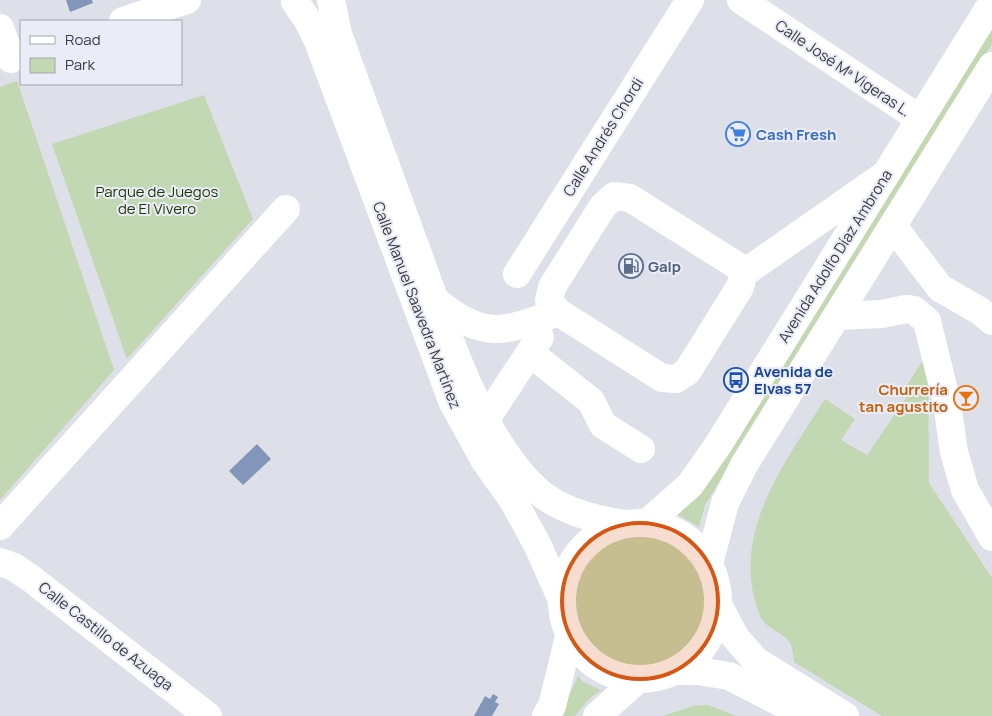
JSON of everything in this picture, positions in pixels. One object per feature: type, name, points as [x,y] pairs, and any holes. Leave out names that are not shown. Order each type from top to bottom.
[{"type":"main road","points":[[126,20],[187,0]]},
{"type":"main road","name":"Calle Manuel Saavedra Martínez","points":[[331,0],[338,34],[435,300],[466,377],[486,419],[511,460],[539,492],[570,509],[599,521],[636,523]]},
{"type":"main road","name":"Calle Andrés Chordi","points":[[517,274],[690,0]]},
{"type":"main road","name":"Calle José Mª Vigeras L.","points":[[742,0],[920,119]]},
{"type":"main road","name":"Calle Manuel Saavedra Martínez","points":[[297,1],[318,40],[453,404],[486,461],[514,502],[538,546],[561,598]]},
{"type":"main road","name":"Avenida Adolfo Díaz Ambrona","points":[[636,523],[690,485],[712,453],[992,3]]},
{"type":"main road","points":[[0,28],[11,59]]},
{"type":"main road","points":[[709,564],[725,502],[744,465],[992,66]]},
{"type":"main road","points":[[744,273],[736,265],[630,198],[614,196],[603,206],[552,287],[549,301],[558,312],[662,378],[676,379],[687,372],[740,286],[744,273],[886,174]]},
{"type":"main road","points":[[0,526],[286,209]]},
{"type":"main road","points":[[893,226],[939,286],[980,311],[992,321]]},
{"type":"main road","points":[[939,286],[921,296],[916,315],[947,403],[954,452],[965,490],[992,537]]},
{"type":"main road","points":[[435,300],[459,319],[487,329],[514,328],[558,312]]},
{"type":"main road","points":[[486,419],[558,312]]},
{"type":"main road","points":[[837,316],[916,315]]},
{"type":"main road","points":[[530,353],[591,401],[603,425],[641,448]]},
{"type":"main road","points":[[636,523],[667,527],[694,545],[709,564],[716,581],[718,604],[714,627],[695,657],[675,671],[660,677],[637,680],[611,674],[588,661],[569,637],[565,626],[561,598],[566,574],[580,550],[604,531],[636,523]]},
{"type":"main road","name":"Calle Castillo de Azuaga","points":[[0,562],[14,567],[29,577],[208,716]]},
{"type":"main road","points":[[718,604],[735,637],[756,661],[845,716]]},
{"type":"main road","points":[[546,716],[552,706],[569,637]]},
{"type":"main road","points":[[675,671],[698,671],[729,676],[807,716]]},
{"type":"main road","points":[[597,716],[637,680]]},
{"type":"highlighted area","points":[[647,523],[667,527],[695,545],[716,581],[718,604],[714,627],[695,657],[675,671],[637,680],[611,674],[588,661],[569,637],[561,600],[566,574],[580,550],[604,531]]},
{"type":"green space","points":[[992,19],[992,44],[705,505],[699,527],[677,514]]},
{"type":"green space","points":[[17,81],[114,370],[0,500],[0,87]]},
{"type":"green space","name":"Parque de Juegos de El Vivero","points":[[204,95],[253,219],[127,359],[52,144]]},
{"type":"green space","points":[[924,359],[928,363],[929,483],[992,578],[992,716],[882,716],[794,662],[790,642],[762,620],[752,586],[751,557],[756,529],[765,501],[793,449],[825,399],[855,419],[841,440],[867,455],[910,392],[905,388]]},
{"type":"green space","points":[[640,536],[653,537],[665,541],[686,555],[700,576],[704,588],[704,614],[700,626],[686,647],[665,661],[653,665],[640,666],[627,665],[615,661],[594,647],[580,626],[576,614],[575,601],[576,588],[580,576],[594,555],[615,541],[627,537]]},
{"type":"green space","points":[[578,676],[583,682],[601,690],[589,699],[575,716],[560,716]]},
{"type":"green space","points":[[708,705],[736,716],[663,716],[693,706]]},
{"type":"water","points":[[66,0],[92,0],[93,3],[70,12]]},
{"type":"water","points":[[257,444],[271,459],[243,485],[229,471]]},
{"type":"water","points":[[493,694],[498,697],[495,702],[499,704],[492,716],[474,716],[485,696],[490,699]]},
{"type":"place","name":"Cash Fresh","points":[[738,134]]},
{"type":"place","name":"Galp","points":[[631,266]]},
{"type":"place","name":"Avenida de Elvas 57","points":[[736,380]]},
{"type":"place","name":"Churrería tan agustito","points":[[966,398]]}]
